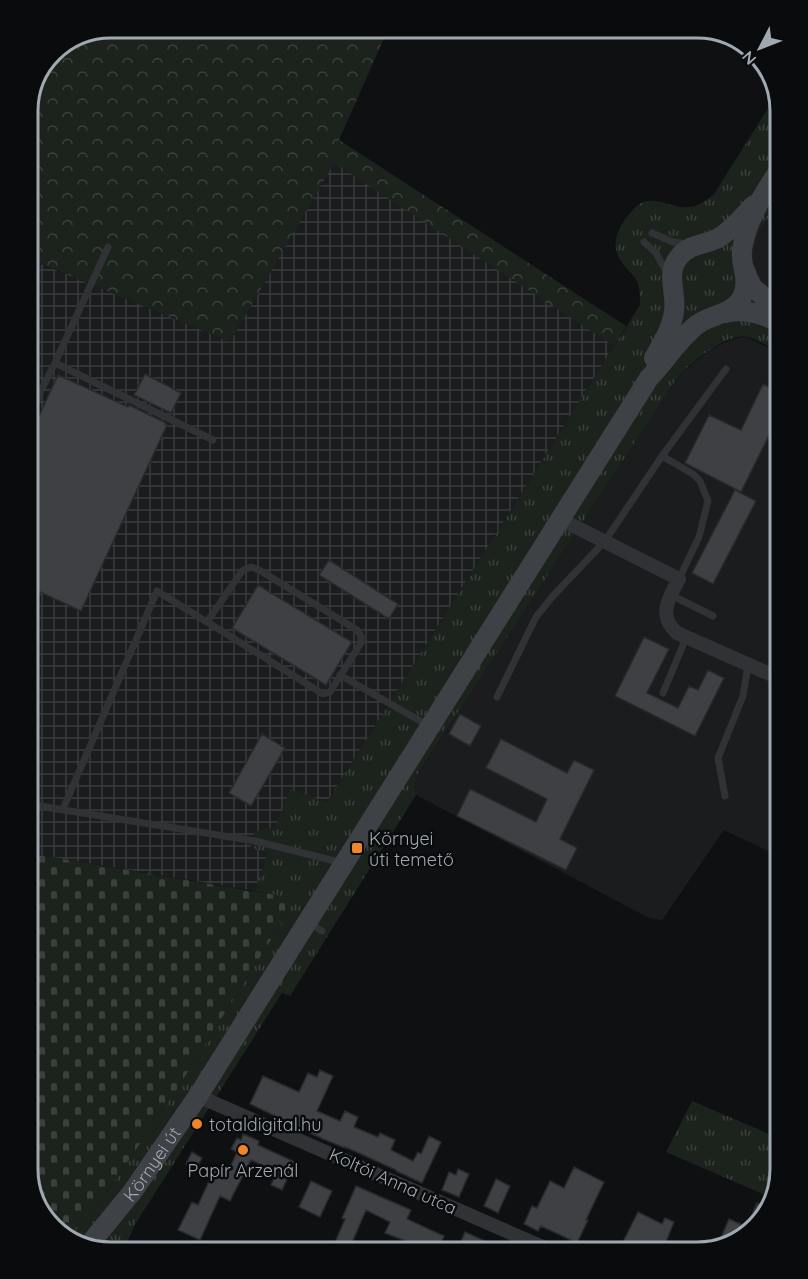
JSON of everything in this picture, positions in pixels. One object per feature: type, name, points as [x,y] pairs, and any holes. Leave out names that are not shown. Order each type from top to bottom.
[{"type":"main road","points":[[649,378],[684,336],[702,322],[735,306],[742,297],[746,285],[742,253],[744,243],[752,219],[770,184]]},
{"type":"main road","points":[[649,378],[651,364],[672,320],[675,307],[672,270],[677,259],[685,250],[719,237],[731,228],[767,189]]},
{"type":"main road","points":[[702,243],[718,243],[728,247],[742,263],[751,286],[770,302]]},
{"type":"main road","points":[[673,288],[681,304],[690,312],[702,316],[747,310],[770,318]]},
{"type":"main road","name":"Környei út","points":[[93,1239],[133,1191],[268,987],[315,927],[345,864],[649,378]]},
{"type":"street","points":[[560,519],[680,579],[666,609],[667,622],[671,628],[686,638],[770,674]]},
{"type":"street","name":"Koltói Anna utca","points":[[198,1096],[531,1242]]},
{"type":"lane","points":[[652,233],[679,244],[702,243]]},
{"type":"lane","points":[[644,242],[656,253],[673,288]]},
{"type":"lane","points":[[38,397],[108,247]]},
{"type":"lane","points":[[55,363],[213,440]]},
{"type":"lane","points":[[497,697],[536,617],[605,541],[662,456],[726,369]]},
{"type":"lane","points":[[662,456],[693,474],[700,481],[708,501],[699,537],[680,579]]},
{"type":"lane","points":[[63,809],[158,591],[207,622],[323,694],[330,692],[361,643],[361,636],[357,630],[251,567],[242,571],[207,622]]},
{"type":"lane","points":[[671,595],[713,616]]},
{"type":"lane","points":[[663,693],[686,638]]},
{"type":"lane","points":[[725,795],[718,758],[742,696],[748,665]]},
{"type":"lane","points":[[340,675],[430,727]]},
{"type":"lane","points":[[38,806],[255,841],[345,864]]},
{"type":"shaded area","points":[[334,162],[614,346],[327,802],[268,852],[255,891],[38,855],[38,263],[230,342]]},
{"type":"shaded area","points":[[770,215],[770,291],[756,273],[754,262],[754,249],[760,229]]},
{"type":"shaded area","points":[[746,337],[770,349],[770,852],[724,830],[662,920],[649,918],[416,795],[415,785],[417,775],[679,375],[710,350],[732,339]]},
{"type":"green space","points":[[111,38],[384,38],[339,140],[626,326],[614,346],[334,163],[230,342],[38,263],[38,106],[40,92],[53,66],[74,47],[87,41]]},
{"type":"green space","points":[[770,106],[770,215],[760,229],[754,249],[754,262],[762,283],[770,291],[770,348],[747,337],[730,339],[711,350],[679,375],[417,775],[416,795],[290,996],[282,993],[134,1226],[128,1241],[96,1240],[78,1234],[74,1232],[103,1198],[177,1089],[291,908],[276,895],[255,891],[268,852],[250,848],[254,832],[276,826],[290,789],[327,802],[640,305],[637,281],[623,264],[616,249],[618,234],[625,219],[636,207],[648,201],[689,207],[699,204],[714,194]]},
{"type":"green space","points":[[38,855],[276,895],[289,903],[291,908],[177,1089],[103,1198],[74,1232],[62,1223],[50,1209],[38,1178]]},
{"type":"green space","points":[[692,1101],[770,1134],[767,1192],[766,1195],[666,1152]]},
{"type":"building","points":[[145,374],[181,393],[171,413],[134,395]]},
{"type":"building","points":[[58,375],[128,407],[129,405],[167,425],[81,611],[38,591],[38,418]]},
{"type":"building","points":[[763,384],[770,388],[770,433],[741,492],[685,463],[709,415],[741,430]]},
{"type":"building","points":[[735,490],[756,501],[713,584],[692,573]]},
{"type":"building","points":[[329,560],[398,604],[389,619],[319,575]]},
{"type":"building","points":[[258,585],[352,642],[326,685],[232,628]]},
{"type":"building","points":[[644,637],[669,649],[647,693],[678,708],[689,686],[698,690],[708,670],[724,678],[695,736],[615,696]]},
{"type":"building","points":[[460,714],[481,726],[470,746],[449,734]]},
{"type":"building","points":[[262,734],[285,748],[251,806],[229,793]]},
{"type":"building","points":[[501,739],[567,773],[574,760],[594,770],[560,839],[577,848],[566,870],[457,816],[470,789],[536,822],[547,799],[486,768]]},
{"type":"building","points":[[320,1070],[333,1076],[317,1111],[340,1121],[345,1111],[358,1117],[354,1127],[378,1137],[380,1133],[395,1140],[391,1150],[413,1161],[418,1152],[421,1154],[429,1136],[441,1142],[422,1183],[250,1104],[263,1076],[299,1092],[308,1073],[317,1077]]},
{"type":"building","points":[[243,1134],[259,1141],[258,1145],[295,1162],[282,1190],[271,1185],[277,1172],[251,1160],[230,1201],[220,1196],[200,1240],[178,1230],[192,1202],[198,1205],[215,1168],[227,1174],[237,1152],[231,1149],[237,1138],[241,1140]]},
{"type":"building","points":[[192,1152],[202,1158],[196,1169],[186,1164]]},
{"type":"building","points":[[574,1167],[604,1182],[578,1242],[541,1226],[538,1231],[524,1224],[532,1206],[537,1208],[550,1181],[564,1188]]},
{"type":"building","points":[[458,1169],[469,1174],[459,1197],[442,1190],[449,1172],[456,1175]]},
{"type":"building","points":[[496,1179],[510,1186],[498,1213],[484,1206]]},
{"type":"building","points":[[311,1181],[332,1191],[320,1217],[299,1207]]},
{"type":"building","points":[[356,1186],[411,1210],[407,1219],[444,1236],[442,1242],[407,1242],[385,1233],[390,1222],[366,1210],[353,1241],[335,1241],[345,1219],[342,1218]]},
{"type":"building","points":[[757,1203],[761,1205],[758,1209],[751,1218]]},
{"type":"building","points":[[638,1212],[662,1224],[665,1218],[674,1222],[666,1242],[623,1242]]},
{"type":"building","points":[[729,1219],[743,1225],[721,1238]]},
{"type":"building","points":[[465,1232],[486,1242],[461,1242]]},
{"type":"place","name":"Környei úti temető","points":[[357,848]]},
{"type":"place","name":"totaldigital.hu","points":[[197,1124]]},
{"type":"place","name":"Papír Arzenál","points":[[243,1150]]}]
